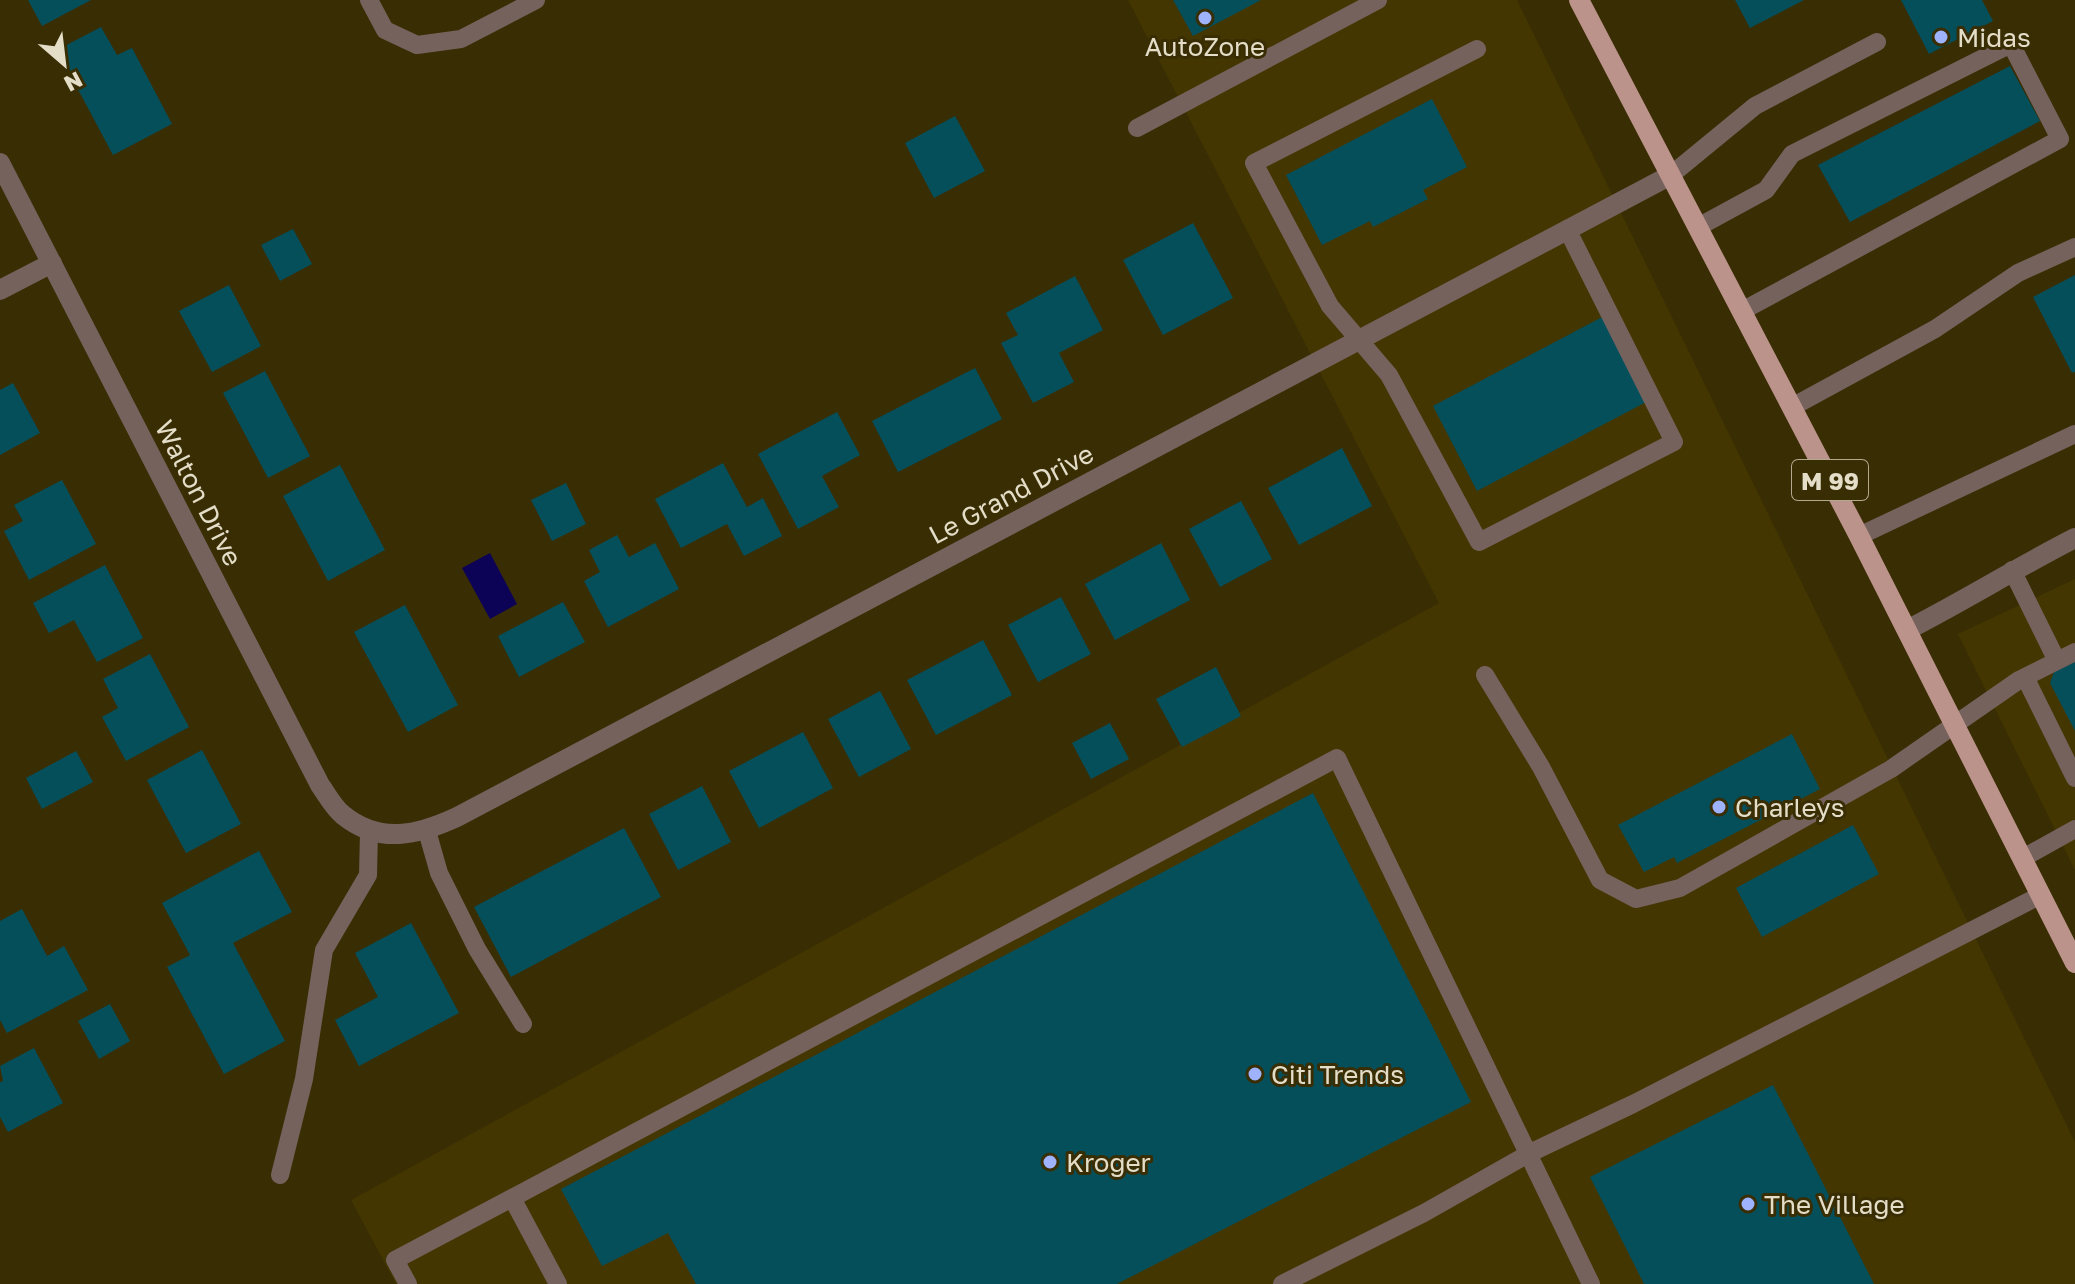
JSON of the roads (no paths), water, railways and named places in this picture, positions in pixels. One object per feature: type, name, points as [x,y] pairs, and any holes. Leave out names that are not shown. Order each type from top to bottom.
[{"type":"main road","name":"M 99","points":[[1579,0],[1859,536],[2075,963]]},
{"type":"street","name":"Walton Drive","points":[[0,163],[320,785],[342,814],[369,832]]},
{"type":"street","name":"Le Grand Drive","points":[[369,832],[395,835],[427,831],[1671,175]]},
{"type":"street","points":[[0,290],[52,263]]},
{"type":"street","points":[[1907,630],[2075,538]]},
{"type":"lane","points":[[369,0],[385,30],[417,45],[461,39],[536,0]]},
{"type":"lane","points":[[1137,128],[1378,0]]},
{"type":"lane","points":[[1671,175],[1755,106],[1877,42]]},
{"type":"lane","points":[[1698,227],[1766,190],[1792,154],[2011,44],[2060,139],[2075,151]]},
{"type":"lane","points":[[1477,49],[1254,163],[1330,306],[1389,375],[1479,542],[1674,442],[1567,229]]},
{"type":"lane","points":[[1742,311],[2060,139]]},
{"type":"lane","points":[[1792,407],[1935,329],[2018,273],[2075,247]]},
{"type":"lane","points":[[1859,536],[2075,434]]},
{"type":"lane","points":[[2012,570],[2057,661]]},
{"type":"lane","points":[[1485,675],[1541,767],[1600,880],[1636,899],[1680,888],[1891,769],[2025,677],[2075,652]]},
{"type":"lane","points":[[2025,677],[2075,778]]},
{"type":"lane","points":[[408,1284],[395,1260],[1337,758],[1591,1284]]},
{"type":"lane","points":[[2023,858],[2075,829]]},
{"type":"lane","points":[[427,831],[439,873],[477,949],[523,1024]]},
{"type":"lane","points":[[280,1175],[304,1079],[324,950],[368,875],[369,832]]},
{"type":"lane","points":[[1282,1284],[1424,1213],[1530,1153],[1633,1104],[2041,895]]},
{"type":"lane","points":[[512,1198],[558,1284]]},
{"type":"place","name":"AutoZone","points":[[1205,18]]},
{"type":"place","name":"Midas","points":[[1941,37]]},
{"type":"place","name":"Charleys","points":[[1719,807]]},
{"type":"place","name":"Citi Trends","points":[[1255,1074]]},
{"type":"place","name":"Kroger","points":[[1050,1162]]},
{"type":"place","name":"The Village","points":[[1748,1204]]}]
